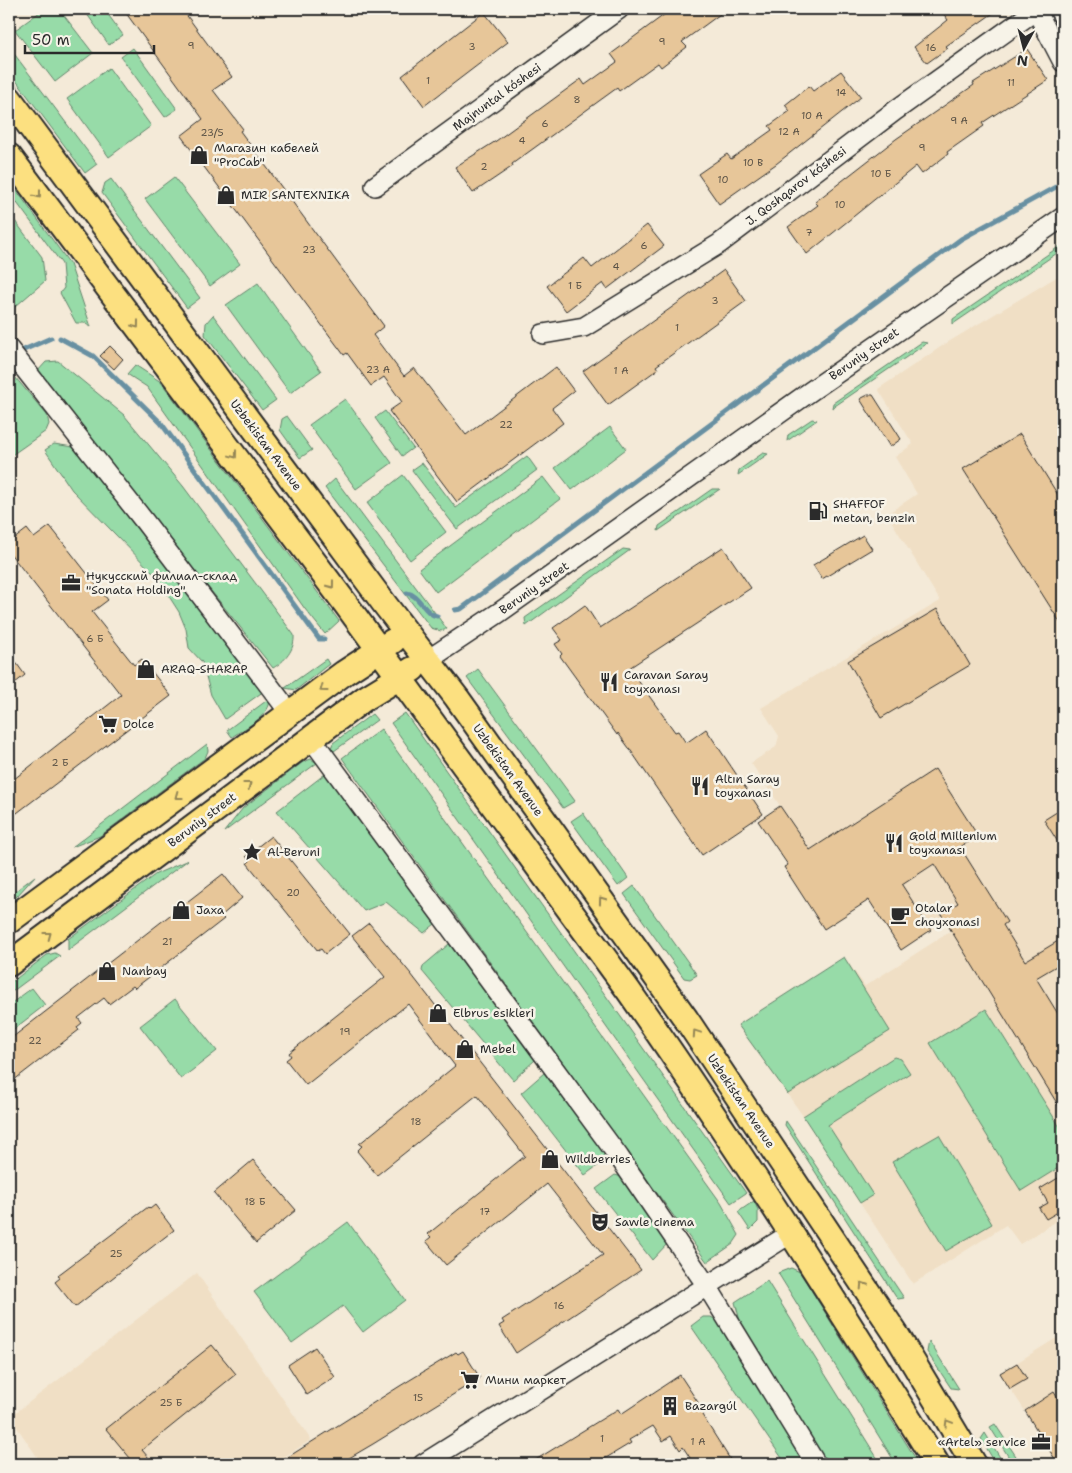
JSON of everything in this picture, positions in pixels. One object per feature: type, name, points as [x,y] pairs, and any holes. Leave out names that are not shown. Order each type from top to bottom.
[{"type":"main road","name":"Uzbekistan Avenue","points":[[9,98],[428,660],[686,1019],[898,1337],[974,1464]]},
{"type":"main road","points":[[9,156],[380,650],[671,1051],[937,1464]]},
{"type":"main road","points":[[9,921],[344,673],[407,633]]},
{"type":"main road","name":"Beruniy street","points":[[9,964],[364,699],[428,660]]},
{"type":"main road","points":[[344,673],[356,674],[363,678],[366,689],[364,699]]},
{"type":"street","name":"Majnuntal kóshesi","points":[[375,186],[619,9]]},
{"type":"street","name":"J. Qoshqarov kóshesi","points":[[543,334],[584,327],[720,244],[896,110],[1036,10],[1063,62]]},
{"type":"street","name":"Beruniy street","points":[[428,660],[500,612],[811,391],[1063,217]]},
{"type":"street","points":[[9,349],[145,522],[290,713]]},
{"type":"street","points":[[311,738],[618,1157],[707,1286],[816,1464]]},
{"type":"street","points":[[424,1464],[790,1234]]},
{"type":"shaded area","points":[[1063,273],[1063,1217],[1020,1244],[1006,1225],[913,1284],[803,1116],[738,1025],[844,957],[865,986],[951,931],[945,921],[931,930],[899,880],[853,882],[916,876],[978,836],[935,769],[810,850],[751,763],[776,747],[779,736],[761,708],[940,601],[887,514],[917,494],[895,457],[913,444],[878,389],[945,344]]},
{"type":"shaded area","points":[[197,1273],[311,1440],[273,1464],[42,1464],[10,1417]]},
{"type":"shaded area","points":[[1063,1334],[1063,1407],[1054,1393],[1025,1411],[1000,1373]]},
{"type":"green space","points":[[44,9],[59,9],[93,53],[55,82],[15,30]]},
{"type":"green space","points":[[104,9],[123,35],[109,45],[84,10]]},
{"type":"green space","points":[[9,47],[97,164],[85,173],[9,71]]},
{"type":"green space","points":[[133,48],[177,109],[165,117],[121,57]]},
{"type":"green space","points":[[109,68],[151,126],[109,157],[67,99]]},
{"type":"green space","points":[[174,177],[240,264],[210,286],[145,199]]},
{"type":"green space","points":[[111,179],[200,298],[187,308],[102,193],[105,183]]},
{"type":"green space","points":[[9,180],[70,264],[91,327],[86,323],[76,323],[60,293],[64,288],[62,264],[9,192]]},
{"type":"green space","points":[[9,213],[42,257],[45,281],[9,312]]},
{"type":"green space","points":[[1063,244],[1063,249],[953,324],[953,319]]},
{"type":"green space","points":[[258,283],[321,371],[290,393],[226,305]]},
{"type":"green space","points":[[213,315],[276,400],[262,410],[205,335],[206,323]]},
{"type":"green space","points":[[922,342],[927,343],[832,408],[833,403]]},
{"type":"green space","points":[[58,361],[124,415],[183,486],[294,635],[291,650],[273,668],[36,373],[46,362]]},
{"type":"green space","points":[[135,365],[161,382],[339,621],[325,634],[305,609],[147,387],[127,374]]},
{"type":"green space","points":[[9,370],[47,415],[49,424],[46,431],[9,457]]},
{"type":"green space","points":[[345,399],[392,463],[356,489],[309,425]]},
{"type":"green space","points":[[385,411],[413,448],[402,456],[375,418]]},
{"type":"green space","points":[[287,416],[312,450],[300,458],[280,430],[282,419]]},
{"type":"green space","points":[[812,419],[817,420],[787,441],[788,435]]},
{"type":"green space","points":[[610,427],[626,449],[572,490],[555,468]]},
{"type":"green space","points":[[54,444],[73,447],[264,691],[225,719],[211,695],[202,662],[189,648],[186,629],[179,612],[156,576],[72,490],[45,450]]},
{"type":"green space","points":[[763,453],[768,454],[738,475],[739,470]]},
{"type":"green space","points":[[527,456],[537,470],[457,529],[412,470],[422,463],[456,508]]},
{"type":"green space","points":[[403,475],[446,532],[410,560],[367,503]]},
{"type":"green space","points":[[543,477],[560,499],[436,592],[419,569]]},
{"type":"green space","points":[[335,479],[447,629],[441,631],[431,628],[325,488]]},
{"type":"green space","points":[[712,489],[720,489],[658,531],[659,526]]},
{"type":"green space","points":[[623,549],[630,550],[526,626],[525,618]]},
{"type":"green space","points":[[326,659],[329,664],[296,690],[285,688]]},
{"type":"green space","points":[[478,669],[575,801],[563,808],[467,678]]},
{"type":"green space","points":[[270,698],[269,704],[262,716],[232,737],[227,730]]},
{"type":"green space","points":[[405,713],[746,1193],[731,1203],[391,723]]},
{"type":"green space","points":[[372,714],[377,720],[334,751],[331,748],[333,743]]},
{"type":"green space","points":[[381,729],[721,1203],[739,1235],[733,1244],[707,1262],[342,758]]},
{"type":"green space","points":[[207,744],[208,751],[205,758],[100,836],[72,847]]},
{"type":"green space","points":[[311,759],[317,763],[224,832],[243,808],[303,762]]},
{"type":"green space","points":[[325,774],[435,924],[424,933],[386,902],[364,911],[277,811]]},
{"type":"green space","points":[[583,813],[628,878],[618,886],[571,821]]},
{"type":"green space","points":[[188,860],[68,950],[68,939],[156,874]]},
{"type":"green space","points":[[35,876],[9,905],[9,896]]},
{"type":"green space","points":[[634,886],[697,975],[690,979],[684,978],[624,894]]},
{"type":"green space","points":[[449,944],[535,1060],[513,1080],[422,971],[423,966]]},
{"type":"green space","points":[[55,953],[60,956],[9,994],[9,984],[47,955]]},
{"type":"green space","points":[[844,957],[890,1031],[788,1094],[738,1025]]},
{"type":"green space","points":[[32,988],[45,1005],[10,1032],[9,1005]]},
{"type":"green space","points":[[175,999],[217,1051],[181,1079],[140,1026]]},
{"type":"green space","points":[[986,1009],[1063,1132],[1063,1165],[1021,1191],[930,1043]]},
{"type":"green space","points":[[894,1057],[901,1059],[910,1073],[828,1125],[873,1195],[860,1203],[803,1116]]},
{"type":"green space","points":[[544,1073],[604,1152],[604,1161],[585,1175],[521,1093]]},
{"type":"green space","points":[[786,1121],[904,1298],[898,1299],[896,1297],[785,1125]]},
{"type":"green space","points":[[939,1135],[992,1224],[946,1251],[892,1162]]},
{"type":"green space","points":[[615,1175],[625,1178],[668,1243],[652,1260],[596,1189]]},
{"type":"green space","points":[[754,1201],[758,1210],[758,1222],[750,1230],[738,1212]]},
{"type":"green space","points":[[348,1222],[405,1300],[363,1332],[343,1306],[292,1343],[254,1292]]},
{"type":"green space","points":[[791,1268],[800,1272],[919,1464],[896,1464],[778,1273]]},
{"type":"green space","points":[[767,1281],[881,1464],[827,1464],[741,1325],[735,1302]]},
{"type":"green space","points":[[703,1317],[711,1317],[719,1322],[807,1464],[786,1464],[691,1326]]},
{"type":"green space","points":[[929,1341],[959,1389],[951,1388],[927,1352]]},
{"type":"green space","points":[[995,1424],[1021,1464],[1013,1464],[990,1427]]},
{"type":"green space","points":[[985,1433],[1004,1464],[996,1464],[981,1439]]},
{"type":"building","points":[[123,9],[182,9],[232,77],[213,90],[243,129],[240,131],[384,326],[373,335],[404,376],[414,368],[466,435],[556,367],[574,391],[552,408],[563,423],[457,502],[389,411],[402,402],[384,377],[371,386],[347,353],[344,355],[181,136],[203,119]]},
{"type":"building","points":[[672,9],[727,9],[682,42],[687,47],[661,67],[658,63],[619,91],[617,88],[512,164],[513,166],[473,193],[455,167],[496,141],[581,79],[585,85],[617,62],[611,54]]},
{"type":"building","points":[[940,9],[999,9],[946,46],[948,48],[927,63],[914,47],[948,20]]},
{"type":"building","points":[[484,12],[508,42],[424,106],[402,76]]},
{"type":"building","points":[[1027,49],[1048,80],[982,123],[984,126],[947,152],[948,154],[922,174],[916,166],[807,254],[788,227],[818,205],[815,202],[896,139],[974,85],[973,83]]},
{"type":"building","points":[[841,71],[861,97],[776,164],[719,204],[698,174],[727,154],[731,159],[772,130],[769,126],[790,111],[785,105],[809,86],[813,91]]},
{"type":"building","points":[[647,225],[664,246],[607,289],[603,283],[566,311],[547,286],[584,258],[592,268]]},
{"type":"building","points":[[724,270],[746,301],[656,366],[658,369],[608,405],[583,371]]},
{"type":"building","points":[[110,346],[123,359],[114,369],[100,356]]},
{"type":"building","points":[[873,395],[901,439],[890,447],[860,399]]},
{"type":"building","points":[[1020,434],[1063,503],[1063,627],[963,469]]},
{"type":"building","points":[[50,526],[108,600],[92,612],[134,665],[142,659],[171,696],[9,819],[9,783],[121,695],[9,552],[9,543],[27,529],[34,538]]},
{"type":"building","points":[[863,535],[872,549],[822,579],[813,565]]},
{"type":"building","points":[[723,547],[751,588],[629,668],[675,732],[678,731],[686,743],[706,729],[763,814],[702,855],[629,748],[618,733],[617,735],[560,656],[562,654],[555,644],[562,640],[553,628],[585,605],[600,628]]},
{"type":"building","points":[[937,609],[970,665],[881,718],[848,661]]},
{"type":"building","points":[[9,653],[25,675],[9,688]]},
{"type":"building","points":[[935,769],[978,836],[960,847],[1007,922],[1003,925],[1025,961],[1063,938],[1063,962],[1036,978],[1063,1022],[1063,1113],[941,914],[958,903],[934,864],[902,885],[931,930],[901,950],[869,900],[824,929],[784,867],[788,865],[758,821],[780,806],[810,850]]},
{"type":"building","points":[[1063,808],[1063,850],[1044,820]]},
{"type":"building","points":[[271,836],[350,934],[325,954],[321,949],[318,951],[247,863],[250,861],[246,856]]},
{"type":"building","points":[[223,874],[242,898],[221,916],[224,919],[135,988],[133,986],[109,1004],[104,998],[78,1018],[82,1023],[77,1027],[79,1030],[9,1084],[9,1040]]},
{"type":"building","points":[[369,923],[411,974],[641,1270],[516,1353],[499,1326],[504,1323],[502,1320],[603,1255],[547,1184],[446,1265],[426,1241],[431,1237],[428,1234],[525,1156],[477,1095],[377,1175],[357,1151],[362,1146],[359,1144],[455,1066],[408,1004],[306,1085],[286,1060],[291,1056],[289,1053],[385,977],[352,936]]},
{"type":"building","points":[[253,1160],[296,1210],[256,1243],[214,1193]]},
{"type":"building","points":[[1063,1175],[1063,1209],[1046,1219],[1039,1208],[1048,1203],[1040,1189]]},
{"type":"building","points":[[155,1205],[174,1230],[75,1307],[55,1282],[60,1278],[58,1275],[148,1207],[150,1209]]},
{"type":"building","points":[[212,1345],[236,1374],[142,1450],[154,1464],[135,1464],[106,1429]]},
{"type":"building","points":[[315,1347],[335,1377],[307,1395],[288,1365]]},
{"type":"building","points":[[463,1351],[480,1378],[373,1444],[339,1464],[277,1464],[400,1386],[456,1352],[458,1354]]},
{"type":"building","points":[[1017,1363],[1027,1379],[1010,1389],[1000,1373]]},
{"type":"building","points":[[680,1375],[705,1413],[702,1415],[733,1464],[694,1464],[683,1447],[680,1450],[671,1436],[663,1441],[653,1426],[629,1440],[631,1443],[596,1464],[529,1464],[618,1409],[621,1414]]},
{"type":"building","points":[[1054,1392],[1063,1407],[1063,1464],[1058,1464],[1025,1411]]},
{"type":"waterway","points":[[455,610],[461,609],[961,239],[1063,183]]},
{"type":"waterway","points":[[19,352],[51,338]]},
{"type":"waterway","points":[[60,338],[93,356],[161,423],[319,639],[324,639]]},
{"type":"waterway","points":[[407,593],[415,597],[429,612],[437,616]]},
{"type":"railway","points":[[1051,9],[1063,35]]},
{"type":"place","name":"Магазин кабелей \"ProCab\"","points":[[199,155]]},
{"type":"place","name":"MIR SANTEXNIKA","points":[[226,195]]},
{"type":"place","name":"SHAFFOF metan, benzin","points":[[818,511]]},
{"type":"place","name":"Нукусский филиал-склад \"Sonata Holding\"","points":[[71,583]]},
{"type":"place","name":"ARAQ-SHARAP","points":[[146,669]]},
{"type":"place","name":"Caravan Saray toyxanası","points":[[609,682]]},
{"type":"place","name":"Dolce","points":[[108,724]]},
{"type":"place","name":"Altın Saray toyxanası","points":[[700,786]]},
{"type":"place","name":"Gold Millenium toyxanası","points":[[894,843]]},
{"type":"place","name":"Al-Beruni","points":[[252,852]]},
{"type":"place","name":"Jaxa","points":[[181,910]]},
{"type":"place","name":"Otalar choyxonasi","points":[[900,915]]},
{"type":"place","name":"Nanbay","points":[[107,971]]},
{"type":"place","name":"Elbrus esikleri","points":[[438,1013]]},
{"type":"place","name":"Mebel","points":[[465,1049]]},
{"type":"place","name":"Wildberries","points":[[550,1159]]},
{"type":"place","name":"Sawle cinema","points":[[600,1222]]},
{"type":"place","name":"Мини маркет","points":[[470,1380]]},
{"type":"place","name":"Bazargúl","points":[[670,1406]]},
{"type":"place","name":"«Artel» service","points":[[1041,1442]]}]
